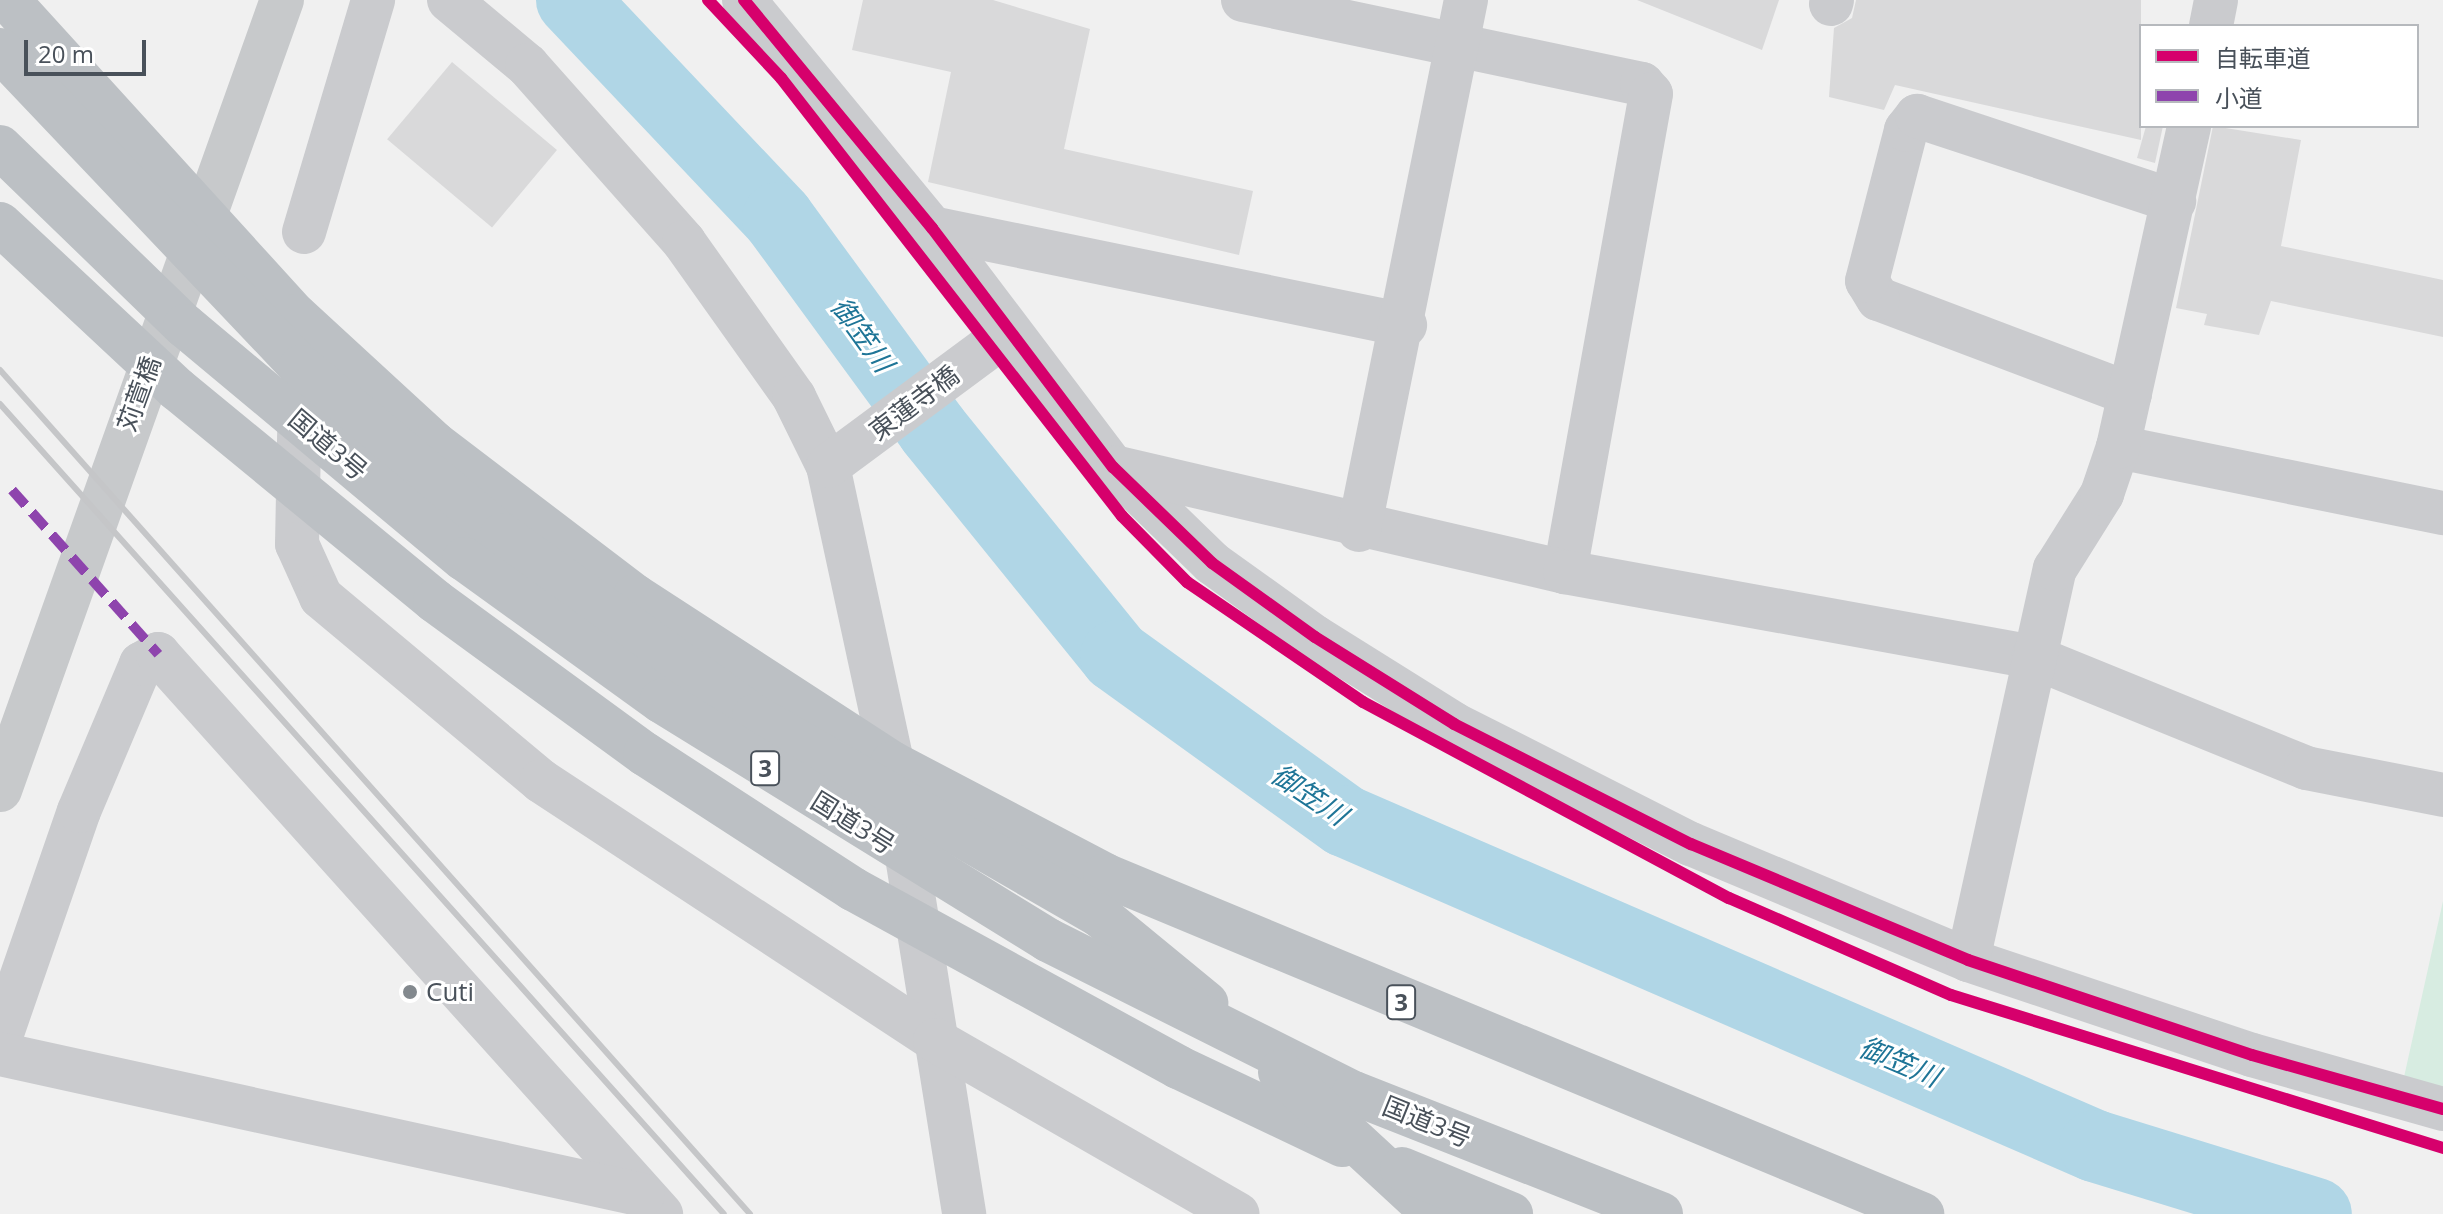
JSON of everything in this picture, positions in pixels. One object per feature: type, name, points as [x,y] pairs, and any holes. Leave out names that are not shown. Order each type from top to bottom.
[{"type":"highway","name":"3","points":[[8,0],[296,316],[434,443],[635,596],[892,763],[1119,882],[1922,1214]]},
{"type":"highway","name":"3","points":[[0,50],[301,367],[502,535],[754,716],[899,805],[1143,946],[1434,1214]]},
{"type":"highway","name":"国道3号","points":[[0,147],[197,337],[464,559],[674,709],[1089,961],[1354,1093],[1653,1211]]},
{"type":"highway","name":"国道3号","points":[[0,224],[177,389],[423,591],[645,754],[853,889],[1178,1067],[1511,1214]]},
{"type":"main road","name":"苅萱橋","points":[[0,790],[282,0]]},
{"type":"street","points":[[304,232],[373,0]]},
{"type":"street","points":[[449,0],[527,65],[684,242],[839,459],[899,805],[964,1214]]},
{"type":"street","points":[[744,0],[932,228],[994,343],[1113,467],[1212,563],[1454,724],[1691,844],[1968,960],[2252,1055],[2443,1109]]},
{"type":"street","points":[[1243,0],[1642,84],[1651,94],[1565,572]]},
{"type":"street","points":[[1359,530],[1405,325],[1466,0]]},
{"type":"street","points":[[2211,24],[2216,0]]},
{"type":"street","points":[[2130,394],[1878,299],[1867,281],[1906,130],[1917,116],[2174,201]]},
{"type":"street","points":[[1968,960],[2055,569],[2102,494],[2118,447],[2189,128]]},
{"type":"street","points":[[932,228],[1405,325]]},
{"type":"street","name":"東蓮寺橋","points":[[839,459],[994,343]]},
{"type":"street","points":[[301,367],[297,544],[321,597],[541,781],[935,1040],[1238,1214]]},
{"type":"street","points":[[2118,447],[2443,513]]},
{"type":"street","points":[[1113,467],[1359,530],[1565,572],[2033,657],[2306,768],[2443,795]]},
{"type":"street","points":[[0,1039],[85,796],[141,664],[158,654],[652,1204]]},
{"type":"street","points":[[0,1054],[652,1204]]},
{"type":"green space","points":[[2443,901],[2443,1088],[2404,1077]]},
{"type":"building","points":[[863,0],[993,0],[1090,29],[1064,149],[1253,191],[1239,255],[928,182],[951,72],[852,50]]},
{"type":"building","points":[[1637,0],[1779,0],[1762,50]]},
{"type":"building","points":[[1856,0],[2141,0],[2141,140],[1895,85],[1884,110],[1829,97],[1834,28],[1852,18]]},
{"type":"building","points":[[452,62],[557,150],[492,227],[387,139]]},
{"type":"building","points":[[2145,128],[2163,128],[2155,163],[2137,158]]},
{"type":"building","points":[[2213,128],[2226,128],[2301,140],[2281,246],[2443,280],[2443,337],[2271,301],[2259,335],[2204,325],[2207,314],[2176,308]]},
{"type":"waterway","name":"御笠川","points":[[572,0],[778,218],[933,430],[1116,656],[1345,821],[2095,1146],[2316,1214]]},
{"type":"railway","points":[[0,370],[750,1214]]},
{"type":"railway","points":[[0,404],[724,1214]]},
{"type":"marked path","points":[[12,490],[158,654]]},
{"type":"cycle path","points":[[708,0],[781,78],[1122,516],[1187,582],[1363,702],[1729,898],[1951,995],[2443,1148]]},
{"type":"cycle path","points":[[744,0],[932,228],[1113,467],[1212,563],[1315,637],[1454,724],[1691,844],[1968,960],[2252,1055],[2443,1109]]},
{"type":"place","name":"Cuti","points":[[410,992]]}]
